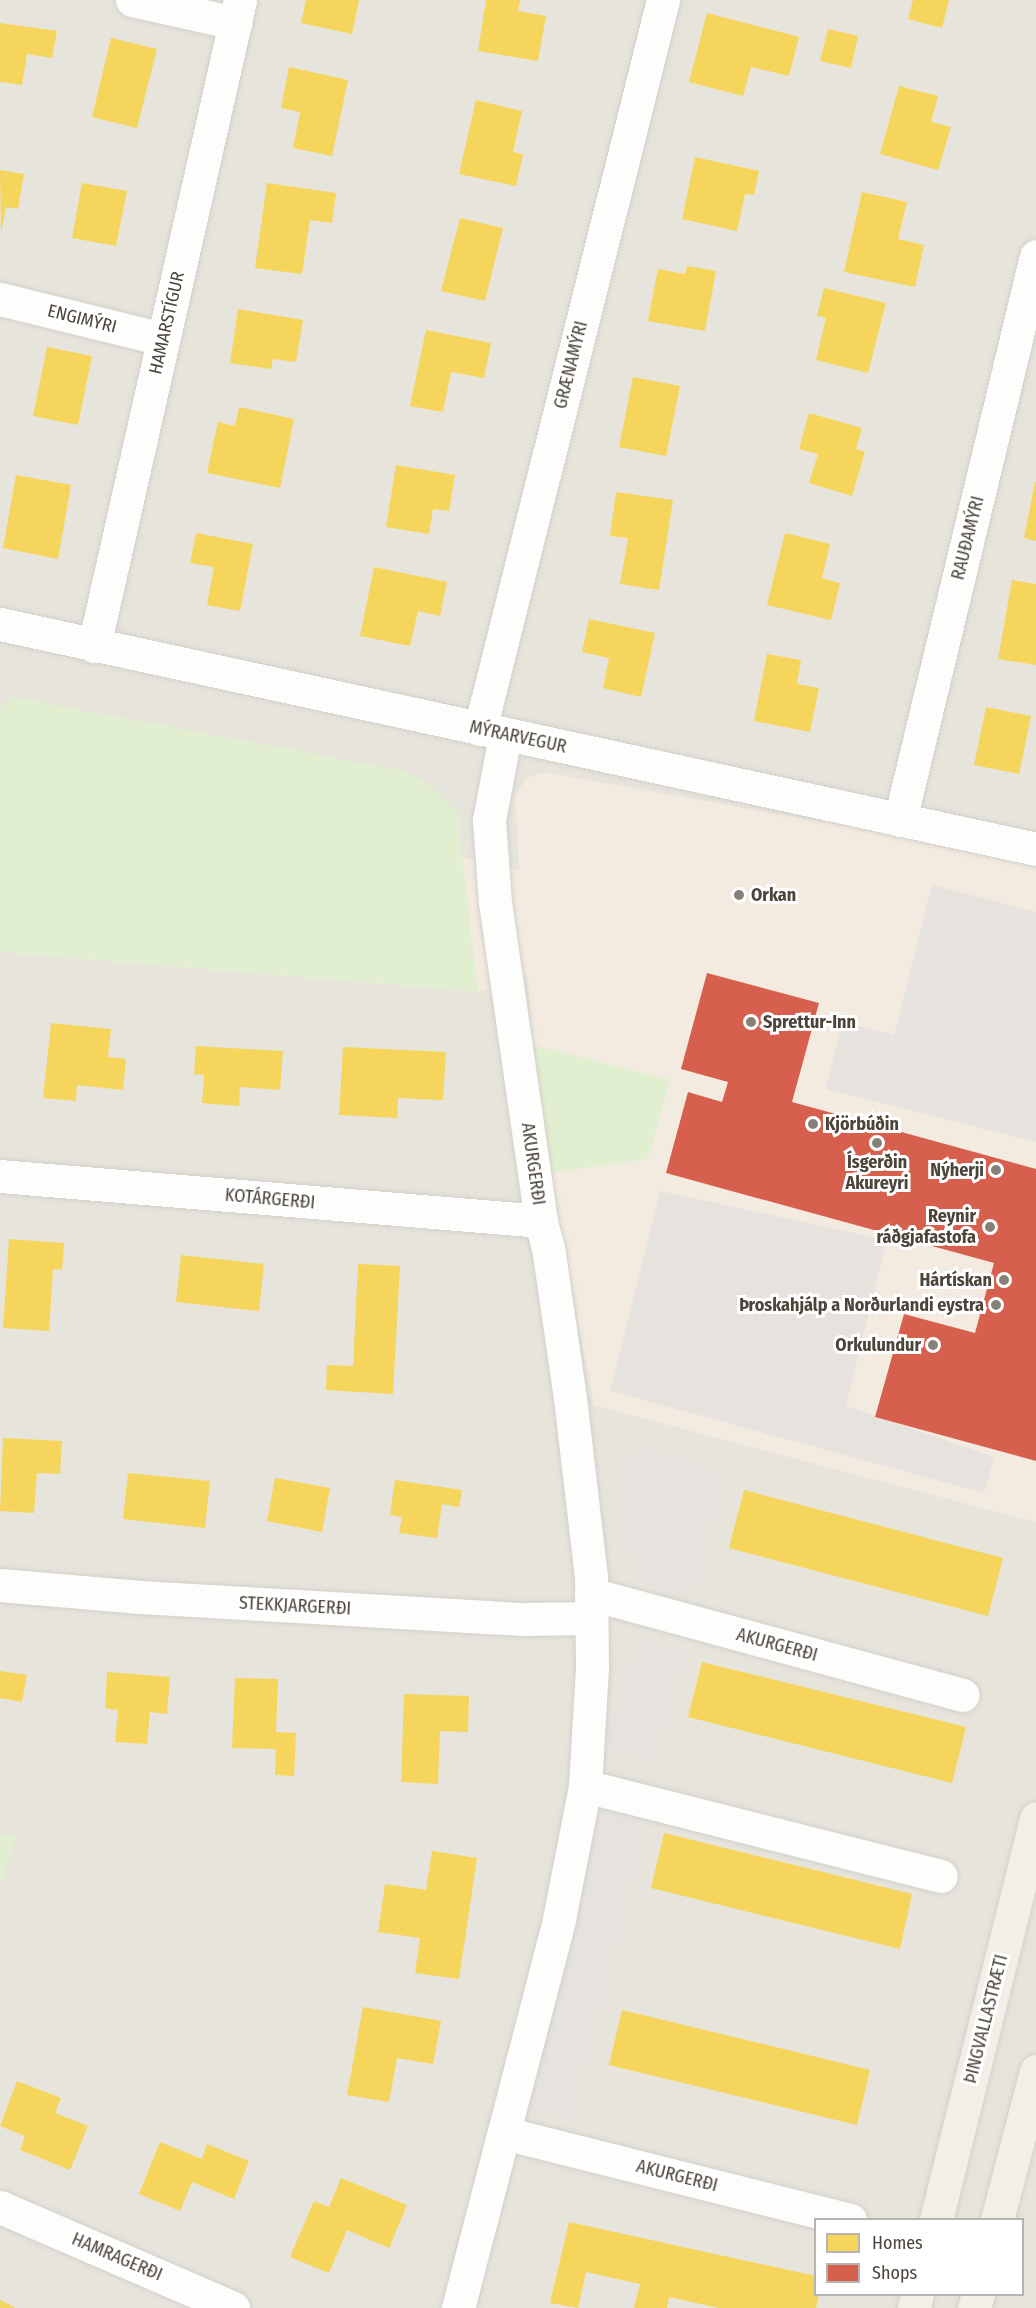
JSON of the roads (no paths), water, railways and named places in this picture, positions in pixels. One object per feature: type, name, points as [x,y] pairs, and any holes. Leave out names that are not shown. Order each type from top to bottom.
[{"type":"main road","name":"ÞINGVALLASTRÆTI","points":[[936,2218],[1036,1818]]},
{"type":"main road","points":[[998,2218],[1036,2071]]},
{"type":"street","points":[[132,0],[237,11]]},
{"type":"street","name":"GRÆNAMÝRI","points":[[492,732],[663,0]]},
{"type":"street","name":"HAMARSTÍGUR","points":[[94,646],[237,11]]},
{"type":"street","name":"RAUÐAMÝRI","points":[[900,820],[1036,256]]},
{"type":"street","name":"ENGIMÝRI","points":[[0,299],[164,339]]},
{"type":"street","name":"MÝRARVEGUR","points":[[0,624],[1036,849]]},
{"type":"street","name":"AKURGERÐI","points":[[459,2308],[559,1919],[585,1786],[592,1667],[591,1606],[570,1398],[548,1248],[541,1221],[495,902],[489,820],[492,732]]},
{"type":"street","name":"KOTÁRGERÐI","points":[[0,1176],[541,1221]]},
{"type":"street","name":"STEKKJARGERÐI","points":[[0,1585],[140,1597],[511,1618],[591,1606]]},
{"type":"street","name":"AKURGERÐI","points":[[591,1606],[963,1695]]},
{"type":"street","points":[[585,1786],[941,1876]]},
{"type":"street","name":"AKURGERÐI","points":[[504,2133],[842,2218]]},
{"type":"street","name":"HAMRAGERÐI","points":[[0,2207],[233,2308]]},
{"type":"place","name":"Orkan","points":[[739,895]]},
{"type":"place","name":"Sprettur-Inn","points":[[751,1022]]},
{"type":"place","name":"Kjörbúðin","points":[[813,1124]]},
{"type":"place","name":"Ísgerðin Akureyri","points":[[877,1143]]},
{"type":"place","name":"Nýherji","points":[[996,1170]]},
{"type":"place","name":"Reynir ráðgjafastofa","points":[[990,1227]]},
{"type":"place","name":"Hártískan","points":[[1004,1280]]},
{"type":"place","name":"Þroskahjálp a Norðurlandi eystra","points":[[996,1305]]},
{"type":"place","name":"Orkulundur","points":[[933,1345]]}]
